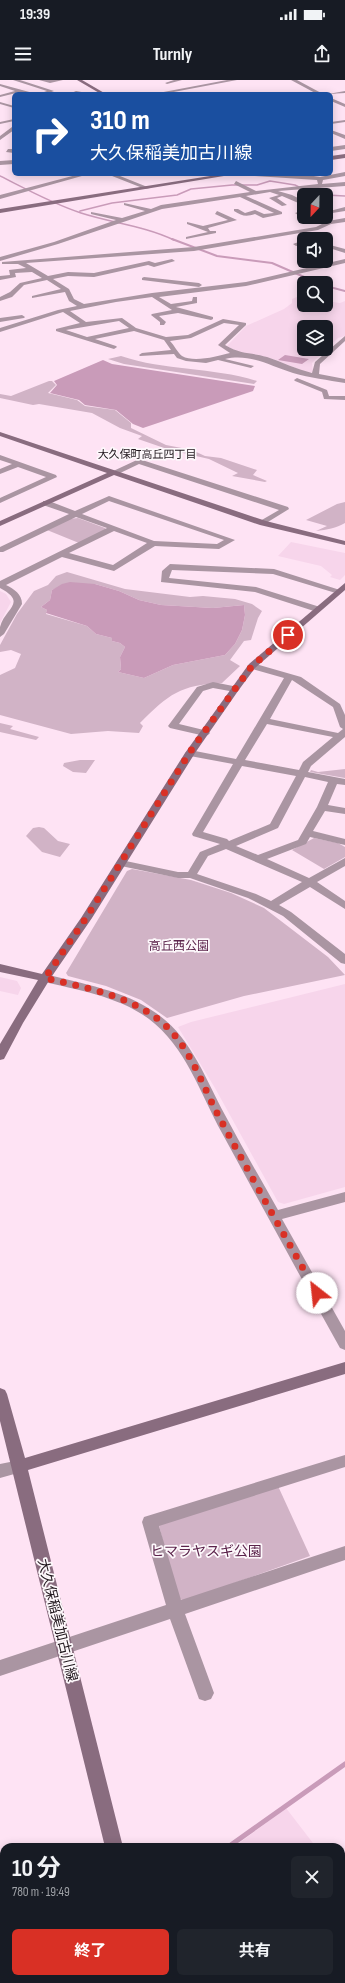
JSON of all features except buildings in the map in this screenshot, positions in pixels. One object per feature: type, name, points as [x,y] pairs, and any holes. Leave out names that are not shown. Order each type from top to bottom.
[{"type":"street","points":[[15,80],[52,91],[48,92]]},
{"type":"street","points":[[41,80],[50,82],[62,80]]},
{"type":"street","points":[[79,80],[100,92]]},
{"type":"street","points":[[167,83],[180,80]]},
{"type":"street","points":[[199,80],[205,84]]},
{"type":"street","points":[[183,92],[205,84],[234,80]]},
{"type":"street","points":[[293,80],[317,92]]},
{"type":"street","points":[[0,85],[24,92]]},
{"type":"street","points":[[0,89],[7,87]]},
{"type":"street","points":[[333,96],[345,92]]},
{"type":"street","points":[[2,96],[12,93]]},
{"type":"street","points":[[2,96],[12,97]]},
{"type":"street","points":[[333,97],[345,98]]},
{"type":"street","points":[[333,98],[345,106]]},
{"type":"street","points":[[0,103],[12,106]]},
{"type":"street","points":[[1,112],[12,110]]},
{"type":"street","points":[[0,123],[12,120]]},
{"type":"street","points":[[333,123],[345,121]]},
{"type":"street","points":[[333,123],[345,126]]},
{"type":"street","points":[[0,129],[12,130]]},
{"type":"street","points":[[2,137],[12,131]]},
{"type":"street","points":[[333,132],[345,137]]},
{"type":"street","points":[[2,137],[12,138]]},
{"type":"street","points":[[333,148],[345,147]]},
{"type":"street","points":[[8,151],[12,153]]},
{"type":"street","points":[[333,157],[344,156]]},
{"type":"street","points":[[2,163],[12,162]]},
{"type":"street","points":[[2,163],[12,169]]},
{"type":"street","points":[[319,185],[345,174]]},
{"type":"street","points":[[0,197],[33,186],[64,181],[80,176]]},
{"type":"street","points":[[115,176],[147,188]]},
{"type":"street","points":[[0,211],[221,176]]},
{"type":"street","points":[[302,176],[319,185]]},
{"type":"street","points":[[251,182],[237,184],[254,192]]},
{"type":"street","points":[[0,259],[56,244],[150,210],[186,202],[268,190],[319,185],[342,184],[345,192]]},
{"type":"street","points":[[226,217],[255,212],[263,216],[280,213],[249,200],[243,194],[230,188]]},
{"type":"street","points":[[278,189],[297,195]]},
{"type":"street","points":[[268,190],[286,195],[297,205]]},
{"type":"street","points":[[284,205],[272,198],[286,195]]},
{"type":"street","points":[[126,204],[150,210]]},
{"type":"street","points":[[333,211],[345,209]]},
{"type":"street","points":[[236,210],[255,219]]},
{"type":"street","points":[[93,213],[122,220]]},
{"type":"street","points":[[202,228],[234,220],[217,213]]},
{"type":"street","points":[[334,216],[345,214]]},
{"type":"street","points":[[334,216],[343,220]]},
{"type":"street","points":[[333,222],[343,220]]},
{"type":"street","points":[[189,224],[217,233],[232,241]]},
{"type":"street","points":[[0,263],[194,249],[232,241],[318,228],[326,224]]},
{"type":"street","points":[[188,238],[217,233]]},
{"type":"street","points":[[199,235],[219,244]]},
{"type":"street","points":[[333,247],[345,251]]},
{"type":"street","points":[[104,260],[161,251]]},
{"type":"street","points":[[139,257],[152,264]]},
{"type":"street","points":[[18,261],[47,280],[67,290],[71,300],[83,306]]},
{"type":"street","points":[[0,299],[6,298],[16,291],[22,284],[47,280],[68,274],[94,274],[172,262]]},
{"type":"street","points":[[0,320],[83,306],[246,284],[345,262]]},
{"type":"street","points":[[128,274],[153,268],[152,264]]},
{"type":"street","points":[[0,278],[14,276],[11,271],[32,270]]},
{"type":"street","points":[[144,278],[211,288]]},
{"type":"street","points":[[34,298],[67,290]]},
{"type":"street","points":[[152,296],[178,311]]},
{"type":"street","points":[[170,306],[196,302],[195,298]]},
{"type":"street","points":[[64,310],[85,324]]},
{"type":"street","points":[[0,330],[64,310]]},
{"type":"street","points":[[162,324],[163,322],[154,315],[178,311],[198,314],[211,318]]},
{"type":"street","points":[[114,347],[58,330],[85,324],[120,320],[134,329],[166,339],[189,337],[223,320],[244,324],[221,345],[236,354],[265,359],[295,371],[345,381]]},
{"type":"street","points":[[86,339],[134,329]]},
{"type":"street","points":[[189,337],[196,345]]},
{"type":"street","points":[[166,339],[179,356],[186,359],[206,361],[215,364],[213,366]]},
{"type":"street","points":[[313,375],[316,373],[316,363],[344,339]]},
{"type":"street","points":[[142,355],[176,352]]},
{"type":"street","points":[[206,361],[236,354]]},
{"type":"street","points":[[218,359],[251,366]]},
{"type":"street","points":[[297,380],[325,391],[326,398],[345,398]]},
{"type":"street","points":[[0,434],[257,526],[345,548]]},
{"type":"street","points":[[0,440],[263,523],[345,543]]},
{"type":"street","points":[[0,457],[53,477],[0,501]]},
{"type":"street","points":[[0,524],[139,461],[284,509],[263,523]]},
{"type":"street","points":[[0,472],[18,464]]},
{"type":"street","points":[[0,550],[75,515],[109,498],[231,540],[219,547],[153,543],[75,515],[46,503]]},
{"type":"street","points":[[0,585],[114,528]]},
{"type":"street","points":[[62,554],[114,568],[153,543]]},
{"type":"street","points":[[317,609],[256,590],[164,580],[166,571],[170,567],[274,572],[342,588]]},
{"type":"street","points":[[0,585],[13,592],[18,599],[18,604],[0,634]]},
{"type":"street","points":[[0,1056],[17,1023],[45,978],[121,863],[190,752],[235,689],[252,666],[342,588]]},
{"type":"street","points":[[252,666],[298,679],[337,706],[343,732]]},
{"type":"street","points":[[290,676],[238,761],[197,834],[223,841],[228,846],[310,882],[345,906]]},
{"type":"street","points":[[205,733],[173,726],[200,689],[213,685],[235,689]]},
{"type":"street","points":[[263,720],[343,732]]},
{"type":"street","points":[[191,875],[204,854],[228,846],[274,826],[307,764],[343,732]]},
{"type":"street","points":[[190,752],[345,782]]},
{"type":"street","points":[[259,859],[302,842],[322,807],[334,780]]},
{"type":"street","points":[[322,807],[345,811]]},
{"type":"street","points":[[308,833],[345,842]]},
{"type":"street","points":[[272,905],[345,861]]},
{"type":"street","points":[[121,863],[178,875],[191,875],[224,885],[272,905],[287,914],[345,960]]},
{"type":"street","points":[[0,968],[111,994],[145,1011],[165,1025],[181,1043],[345,1344]]},
{"type":"street","points":[[274,1216],[345,1197]]},
{"type":"street","points":[[0,1471],[345,1368]]},
{"type":"street","name":"大久保稲美加古川線","points":[[0,1394],[66,1646],[113,1843]]},
{"type":"street","points":[[204,1693],[175,1608],[150,1522],[345,1461]]},
{"type":"street","points":[[0,1668],[175,1608],[345,1553]]},
{"type":"shaded area","points":[[297,297],[297,312],[333,312],[333,302],[340,303],[345,301],[345,336],[338,338],[333,343],[333,320],[297,320],[297,356],[319,356],[312,363],[313,372],[308,373],[273,359],[240,353],[227,346],[246,326],[284,309],[292,303],[292,299]]},
{"type":"shaded area","points":[[285,355],[309,359],[302,364],[278,360]]},
{"type":"shaded area","points":[[103,360],[112,364],[255,386],[253,391],[143,428],[133,424],[116,410],[85,405],[79,400],[50,393],[57,385],[54,381]]},
{"type":"shaded area","points":[[291,542],[345,553],[345,575],[340,580],[330,577],[332,575],[321,566],[278,556]]},
{"type":"shaded area","points":[[70,582],[95,584],[119,591],[139,600],[161,605],[213,608],[244,605],[245,615],[242,630],[235,644],[225,655],[173,665],[144,678],[118,672],[121,669],[120,657],[125,647],[120,643],[112,641],[112,638],[96,634],[87,626],[46,613],[47,610],[41,607],[50,600],[52,590],[62,584]]},
{"type":"shaded area","points":[[0,591],[6,594],[11,602],[0,623]]},
{"type":"shaded area","points":[[0,977],[17,981],[21,988],[18,995],[0,991]]},
{"type":"shaded area","points":[[345,984],[345,1187],[284,1204],[278,1202],[215,1088],[178,1027],[191,1022]]},
{"type":"shaded area","points":[[286,1808],[313,1843],[239,1843]]},
{"type":"green space","points":[[121,356],[138,361],[223,373],[257,381],[254,384],[124,364],[108,359]]},
{"type":"green space","points":[[52,381],[56,385],[48,393],[77,400],[85,406],[115,410],[131,423],[131,428],[166,445],[192,450],[205,456],[221,458],[257,470],[253,475],[267,481],[265,482],[232,476],[238,473],[209,459],[170,450],[138,439],[142,436],[120,428],[92,413],[39,404],[33,405],[0,398],[0,394],[11,396]]},
{"type":"green space","points":[[345,502],[345,523],[342,525],[316,531],[327,526],[306,520],[337,504]]},
{"type":"green space","points":[[78,518],[105,528],[106,530],[79,543],[47,530],[68,519]]},
{"type":"green space","points":[[67,572],[125,589],[190,597],[203,596],[235,599],[252,604],[262,611],[258,618],[251,640],[244,641],[230,660],[240,666],[222,683],[196,686],[176,693],[159,705],[140,723],[143,726],[139,733],[108,731],[71,734],[0,715],[0,675],[15,668],[21,654],[11,650],[0,652],[0,645],[17,614],[34,591],[48,585],[56,576]],"holes":[[[95,584],[119,591],[139,600],[161,605],[213,608],[244,605],[245,615],[242,630],[235,644],[225,655],[173,665],[144,678],[118,672],[121,669],[120,657],[125,647],[120,643],[112,641],[112,638],[96,634],[87,626],[46,614],[47,610],[41,607],[50,600],[52,590],[59,587]]]},
{"type":"green space","points":[[0,723],[13,726],[10,729],[39,737],[36,740],[0,732]]},
{"type":"green space","points":[[80,760],[95,760],[86,773],[73,772],[63,766],[64,763]]},
{"type":"green space","points":[[345,769],[345,778],[310,772],[311,770],[318,772]]},
{"type":"green space","points":[[33,828],[44,828],[58,841],[70,844],[60,857],[42,852],[26,836]]},
{"type":"green space","points":[[314,838],[338,843],[345,847],[345,857],[324,869],[292,850]]},
{"type":"green space","name":"高丘西公園","points":[[132,869],[191,880],[231,893],[264,908],[328,957],[345,975],[244,996],[167,1018],[141,1000],[106,986],[68,976],[66,973],[127,871]]},
{"type":"green space","name":"ヒマラヤスギ公園","points":[[278,1486],[310,1556],[184,1601],[176,1597],[159,1525]]},
{"type":"waterway","points":[[0,176],[60,205],[93,216],[152,231],[174,240]]},
{"type":"waterway","points":[[80,211],[112,203],[177,195],[191,189],[232,185],[257,185],[270,181],[295,185],[301,188]]},
{"type":"waterway","points":[[333,195],[345,196]]},
{"type":"waterway","points":[[172,239],[217,256],[272,263],[302,276]]},
{"type":"waterway","points":[[333,288],[345,291]]},
{"type":"waterway","points":[[234,1843],[345,1764]]},
{"type":"district","name":"大久保町高丘四丁目","points":[[147,454]]},
{"type":"route","points":[[288,635],[252,666],[190,752],[86,918],[45,978],[111,994],[145,1011],[165,1025],[181,1043],[217,1113],[317,1293]]}]
